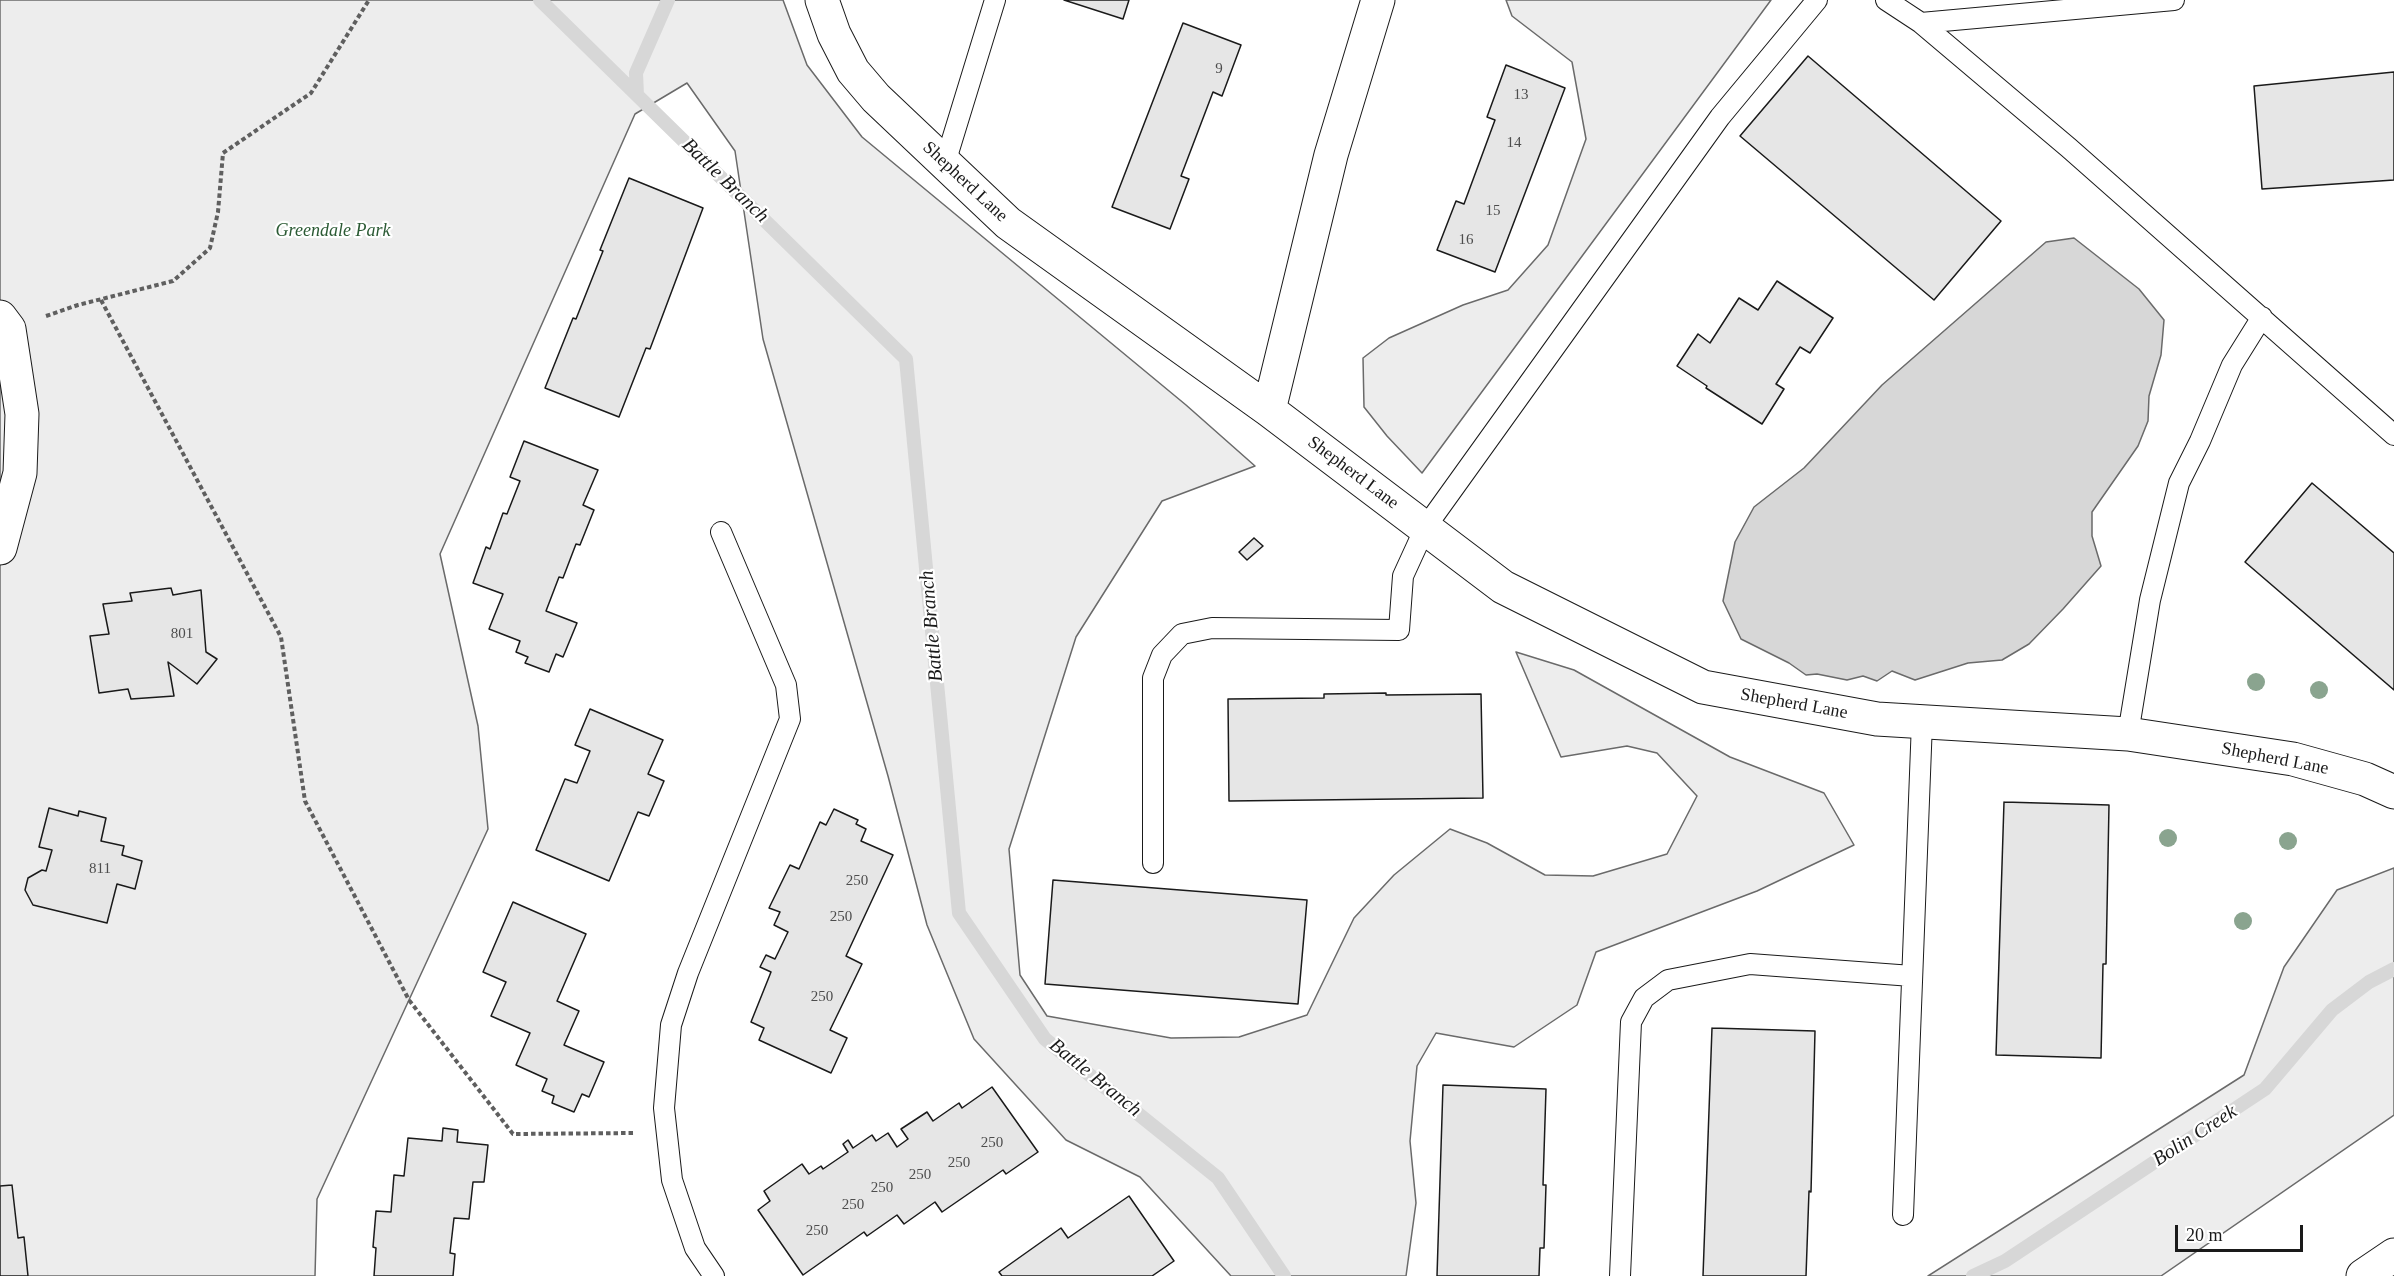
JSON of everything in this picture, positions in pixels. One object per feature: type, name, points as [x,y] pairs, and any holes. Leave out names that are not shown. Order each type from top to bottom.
[{"type":"street","name":"Shepherd Lane","points":[[822,0],[834,34],[853,71],[876,98],[1008,223],[1269,410],[1503,587],[1703,687],[1876,718],[2128,734],[2293,759],[2365,779],[2394,792]]},
{"type":"street","points":[[1269,410],[1331,155],[1378,0]]},
{"type":"street","points":[[0,548],[20,473],[22,414],[4,323]]},
{"type":"street","points":[[2363,1276],[2394,1255]]},
{"type":"lane","points":[[945,164],[995,0]]},
{"type":"lane","points":[[1153,863],[1153,678],[1162,655],[1182,634],[1212,628],[1399,630],[1403,576],[1425,528],[1720,117],[1816,0]]},
{"type":"lane","points":[[1886,0],[1921,23],[2262,317],[2394,435]]},
{"type":"lane","points":[[1921,23],[2174,0]]},
{"type":"lane","points":[[2128,734],[2150,600],[2180,483],[2232,366],[2262,317]]},
{"type":"lane","points":[[714,1276],[695,1248],[672,1180],[664,1108],[671,1024],[688,973],[790,719],[786,685],[721,532]]},
{"type":"lane","points":[[1903,1215],[1922,722]]},
{"type":"lane","points":[[1620,1276],[1631,1022],[1644,998],[1668,980],[1750,964],[1912,976]]},
{"type":"path","points":[[78,305],[142,291],[173,281],[210,248],[218,212],[223,153],[311,93],[369,0]]},
{"type":"path","points":[[101,300],[281,637],[305,801],[409,1000],[513,1134],[667,1133]]},
{"type":"shaded area","points":[[0,0],[783,0],[807,65],[862,137],[1186,405],[1255,466],[1162,501],[1076,637],[1009,849],[1020,975],[1047,1016],[1171,1038],[1239,1037],[1307,1015],[1354,918],[1394,875],[1450,829],[1487,843],[1545,875],[1593,876],[1667,854],[1697,796],[1657,753],[1627,746],[1561,757],[1516,652],[1574,670],[1730,757],[1824,793],[1854,845],[1757,891],[1596,952],[1577,1005],[1514,1047],[1436,1033],[1417,1066],[1410,1141],[1416,1203],[1406,1276],[1231,1276],[1140,1177],[1066,1140],[974,1039],[927,925],[888,776],[763,339],[735,151],[687,83],[635,114],[440,554],[478,726],[488,829],[317,1199],[315,1276],[0,1276]]},
{"type":"shaded area","points":[[1506,0],[1771,0],[1422,473],[1387,436],[1364,407],[1363,358],[1389,338],[1463,305],[1508,290],[1548,245],[1586,139],[1572,62],[1512,16]]},
{"type":"shaded area","points":[[2074,238],[2139,289],[2164,320],[2161,355],[2149,396],[2148,421],[2138,446],[2092,512],[2092,536],[2101,566],[2029,644],[2002,660],[1968,663],[1915,680],[1892,671],[1877,681],[1863,676],[1847,680],[1817,674],[1806,675],[1789,663],[1741,639],[1723,601],[1735,542],[1754,507],[1804,468],[1882,385],[2046,242]]},
{"type":"shaded area","points":[[2394,868],[2394,1115],[2161,1276],[1928,1276],[2244,1075],[2284,967],[2337,890]]},
{"type":"building","points":[[1064,0],[1129,0],[1123,19]]},
{"type":"building","points":[[1183,23],[1241,45],[1222,96],[1213,92],[1181,176],[1189,179],[1170,229],[1112,207]]},
{"type":"building","points":[[1808,56],[2001,221],[1934,300],[1740,136]]},
{"type":"building","points":[[1506,65],[1565,88],[1495,272],[1437,250],[1456,201],[1464,204],[1495,120],[1487,117]]},
{"type":"building","points":[[2394,72],[2394,180],[2262,189],[2254,86]]},
{"type":"building","points":[[629,178],[703,208],[650,349],[646,348],[619,417],[545,388],[573,318],[576,319],[603,251],[600,250]]},
{"type":"building","points":[[1777,281],[1833,318],[1810,353],[1800,347],[1776,384],[1784,389],[1762,424],[1706,388],[1707,386],[1677,366],[1698,334],[1710,343],[1739,298],[1758,310]]},
{"type":"building","points":[[524,441],[598,470],[583,505],[594,510],[580,545],[576,544],[563,578],[559,577],[546,611],[577,623],[563,657],[556,654],[549,672],[525,663],[528,657],[516,652],[520,641],[489,629],[503,594],[473,583],[486,547],[490,549],[503,513],[507,514],[520,481],[510,477]]},
{"type":"building","points":[[2312,483],[2394,553],[2394,690],[2245,562]]},
{"type":"building","points":[[1254,538],[1263,546],[1247,560],[1239,552]]},
{"type":"building","points":[[171,588],[173,595],[201,590],[206,652],[217,659],[197,684],[168,662],[174,696],[131,699],[128,689],[99,693],[90,636],[109,634],[103,604],[132,601],[130,593]]},
{"type":"building","points":[[1386,693],[1386,695],[1481,694],[1483,798],[1229,801],[1228,699],[1324,698],[1324,694]]},
{"type":"building","points":[[590,709],[663,740],[648,774],[664,781],[649,816],[638,812],[609,881],[536,850],[565,779],[577,783],[590,751],[575,745]]},
{"type":"building","points":[[2004,802],[2109,805],[2106,964],[2103,964],[2101,1058],[1996,1055]]},
{"type":"building","points":[[49,808],[78,816],[79,811],[106,818],[101,841],[124,846],[122,855],[142,861],[135,889],[117,884],[107,923],[33,905],[25,890],[28,878],[42,870],[46,871],[52,850],[39,847]]},
{"type":"building","points":[[834,809],[858,820],[856,824],[866,829],[861,841],[893,855],[846,956],[862,964],[830,1030],[847,1038],[831,1073],[759,1040],[764,1028],[751,1022],[771,972],[760,967],[766,955],[775,959],[788,932],[774,925],[780,912],[769,908],[790,865],[799,869],[820,822],[826,825]]},
{"type":"building","points":[[1053,880],[1307,900],[1298,1004],[1045,984]]},
{"type":"building","points":[[513,902],[586,934],[557,1001],[579,1011],[564,1045],[604,1062],[589,1097],[582,1094],[574,1112],[552,1103],[554,1096],[542,1091],[547,1079],[516,1065],[530,1033],[491,1016],[506,982],[483,972]]},
{"type":"building","points":[[1712,1028],[1815,1031],[1811,1192],[1809,1191],[1806,1276],[1703,1276]]},
{"type":"building","points":[[1443,1085],[1546,1089],[1544,1248],[1540,1248],[1539,1276],[1437,1276]]},
{"type":"building","points":[[992,1087],[1038,1152],[1006,1174],[1003,1170],[942,1212],[935,1202],[904,1224],[897,1215],[867,1236],[864,1232],[803,1275],[758,1210],[770,1201],[764,1191],[802,1164],[809,1174],[821,1166],[823,1169],[848,1152],[843,1144],[848,1140],[853,1148],[872,1135],[876,1141],[888,1133],[897,1147],[908,1139],[901,1129],[927,1112],[933,1121],[959,1103],[962,1108]]},
{"type":"building","points":[[443,1128],[458,1130],[457,1142],[488,1145],[484,1182],[473,1182],[469,1219],[454,1218],[450,1253],[455,1254],[453,1276],[374,1276],[376,1248],[373,1247],[376,1211],[391,1212],[394,1175],[404,1176],[408,1138],[442,1141]]},
{"type":"building","points":[[12,1185],[18,1238],[24,1237],[28,1276],[0,1276],[0,1186]]},
{"type":"building","points":[[1129,1196],[1174,1261],[1152,1276],[1002,1276],[999,1272],[1061,1228],[1068,1238]]},
{"type":"waterway","name":"Battle Branch","points":[[540,0],[906,359],[959,913],[1045,1039],[1218,1178],[1284,1276]]},
{"type":"waterway","points":[[637,95],[636,73],[668,0]]},
{"type":"waterway","name":"Bolin Creek","points":[[1973,1276],[2005,1261],[2265,1089],[2332,1010],[2369,982],[2394,969]]},
{"type":"park label","name":"Greendale Park","points":[[333,231]]}]
